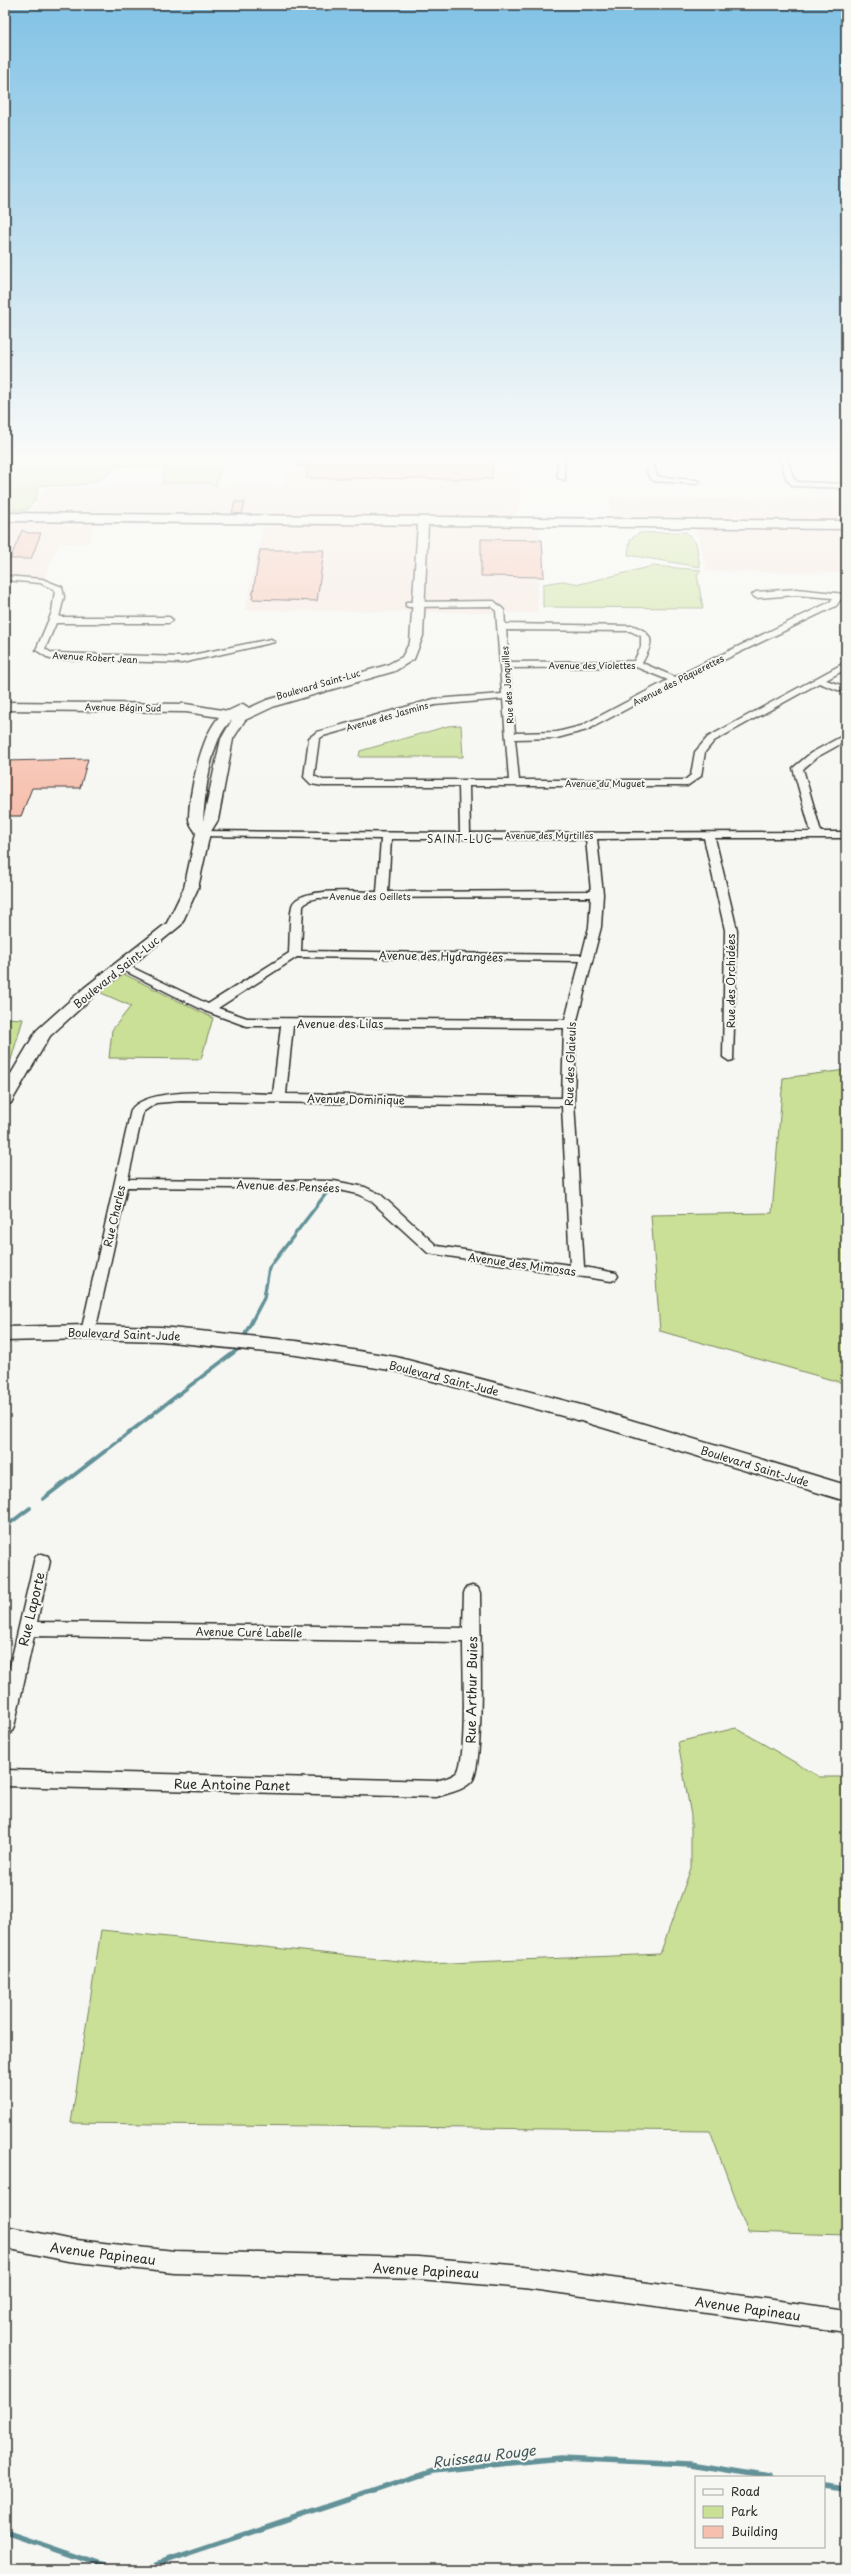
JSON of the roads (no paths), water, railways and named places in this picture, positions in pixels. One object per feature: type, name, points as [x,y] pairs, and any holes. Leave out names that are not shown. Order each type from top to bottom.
[{"type":"street","name":"Boulevard Saint-Luc","points":[[5,1099],[43,1033],[90,991],[123,967],[173,925],[191,888],[203,833],[211,820],[227,739],[234,717],[271,703],[391,668],[409,658],[415,650],[413,604],[414,576]]},
{"type":"street","name":"Avenue Robert Jean","points":[[5,578],[42,581],[59,589],[61,597],[40,650],[50,656],[182,660],[271,642]]},
{"type":"street","points":[[756,595],[796,592],[842,597]]},
{"type":"street","name":"Avenue des Pâquerettes","points":[[510,736],[571,733],[584,728],[675,680],[833,604],[842,597]]},
{"type":"street","name":"Rue des Jonquilles","points":[[413,604],[494,604],[500,610],[503,627],[514,783]]},
{"type":"street","points":[[52,620],[169,620]]},
{"type":"street","points":[[503,627],[597,626],[636,629],[647,636],[648,643],[637,664]]},
{"type":"street","name":"Avenue des Violettes","points":[[506,665],[637,664],[675,680]]},
{"type":"street","name":"Avenue du Muguet","points":[[315,782],[687,783],[699,772],[698,764],[700,752],[711,739],[846,665]]},
{"type":"street","points":[[818,680],[846,690]]},
{"type":"street","name":"Avenue des Jasmins","points":[[315,782],[309,777],[314,738],[320,734],[434,702],[508,696]]},
{"type":"street","name":"Avenue Bégin Sud","points":[[5,706],[186,708],[234,717]]},
{"type":"street","points":[[817,836],[798,768],[814,755],[846,737]]},
{"type":"street","points":[[464,783],[465,835]]},
{"type":"street","name":"Avenue des Myrtilles","points":[[203,833],[386,836],[846,835]]},
{"type":"street","points":[[382,896],[386,836]]},
{"type":"street","name":"Rue des Glaieuls","points":[[577,1271],[568,1102],[570,1024],[595,927],[598,894],[591,836]]},
{"type":"street","name":"Rue des Orchidées","points":[[709,836],[731,930],[729,1057]]},
{"type":"street","name":"Avenue des Oeillets","points":[[295,954],[298,905],[305,898],[318,895],[382,896],[598,894]]},
{"type":"street","points":[[209,1009],[295,954]]},
{"type":"street","name":"Avenue des Hydrangées","points":[[295,954],[586,958]]},
{"type":"street","name":"Avenue des Lilas","points":[[123,967],[209,1009],[246,1022],[570,1024]]},
{"type":"street","points":[[279,1098],[287,1023]]},
{"type":"street","name":"Avenue Dominique","points":[[144,1103],[158,1098],[568,1102]]},
{"type":"street","name":"Rue Charles","points":[[88,1332],[137,1110],[144,1103]]},
{"type":"street","name":"Avenue des Pensées","points":[[121,1183],[334,1185],[358,1190],[375,1197],[420,1241],[433,1250]]},
{"type":"street","name":"Avenue des Mimosas","points":[[433,1250],[611,1276]]},
{"type":"street","name":"Boulevard Saint-Jude","points":[[5,1331],[29,1333]]},
{"type":"street","name":"Boulevard Saint-Jude","points":[[5,1334],[88,1332],[169,1334],[296,1348],[396,1364],[581,1413],[846,1493]]},
{"type":"street","name":"Rue Laporte","points":[[5,1727],[42,1561]]},
{"type":"street","name":"Rue Arthur Buies","points":[[458,1782],[466,1775],[471,1744],[472,1594]]},
{"type":"street","name":"Avenue Curé Labelle","points":[[26,1629],[472,1636]]},
{"type":"street","name":"Rue Antoine Panet","points":[[5,1778],[436,1789],[458,1782]]},
{"type":"street","name":"Avenue Papineau","points":[[5,2237],[68,2250],[174,2262],[419,2268],[524,2277],[846,2321]]},
{"type":"waterway","points":[[245,1334],[264,1298],[269,1268],[328,1191]]},
{"type":"waterway","points":[[150,1416],[237,1350]]},
{"type":"waterway","points":[[43,1499],[152,1415]]},
{"type":"waterway","points":[[5,1527],[30,1508]]},
{"type":"waterway","name":"Ruisseau Rouge","points":[[141,2569],[433,2471],[560,2458],[691,2464],[765,2476]]},
{"type":"waterway","name":"Ruisseau Rouge","points":[[825,2486],[846,2489]]},
{"type":"waterway","name":"Ruisseau Rouge","points":[[5,2532],[113,2569]]},
{"type":"district","name":"SAINT-LUC","points":[[460,838]]}]
